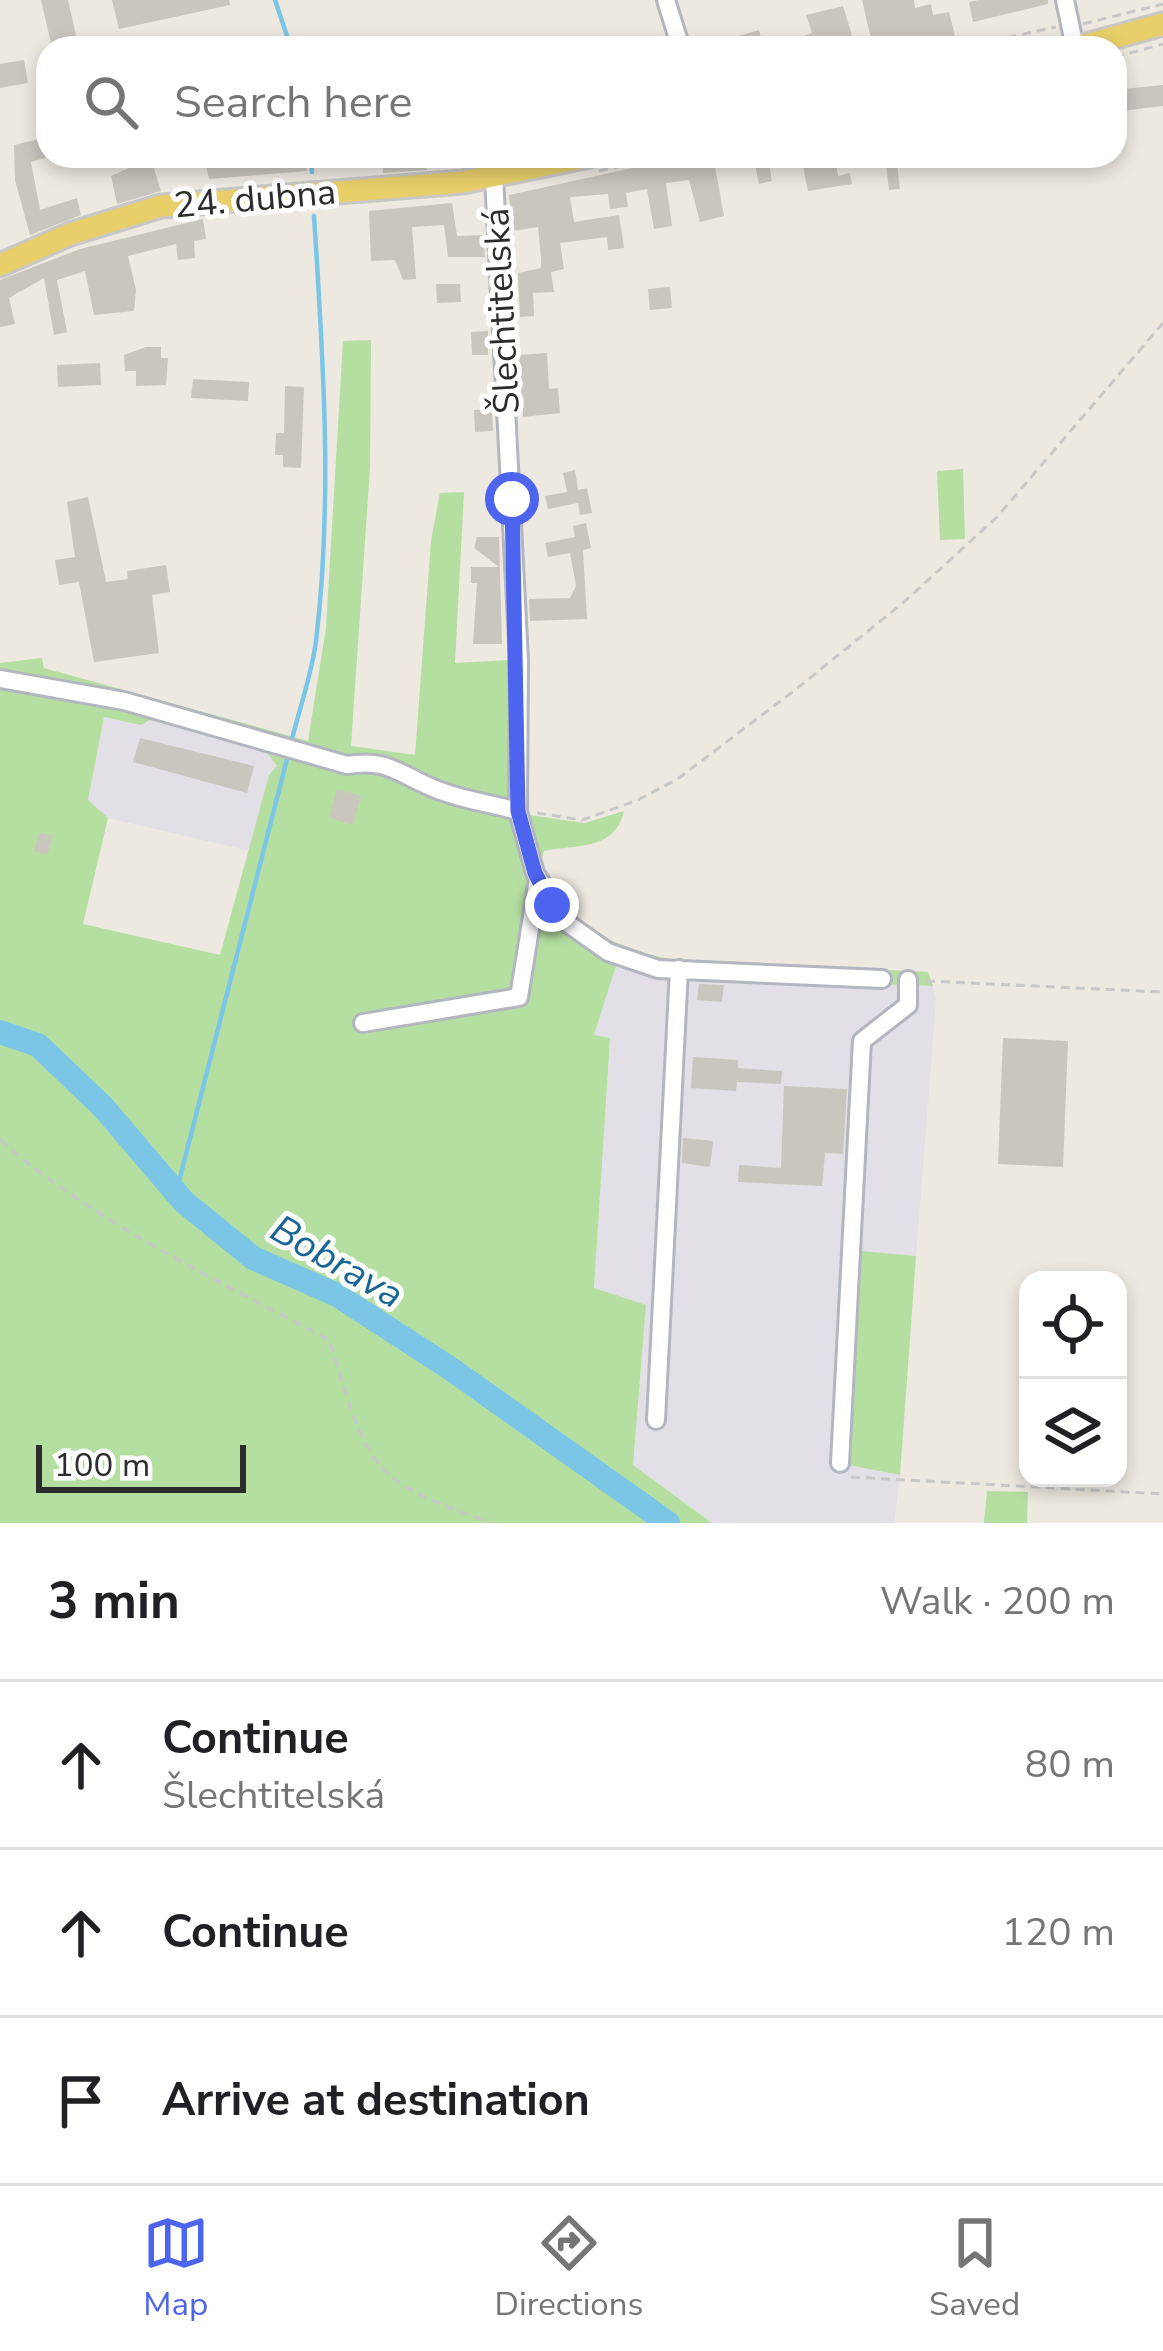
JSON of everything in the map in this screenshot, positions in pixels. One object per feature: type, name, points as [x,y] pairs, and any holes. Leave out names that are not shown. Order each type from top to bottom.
[{"type":"main road","points":[[1085,36],[1163,24]]},
{"type":"main road","name":"24. dubna","points":[[0,265],[70,234],[161,206],[494,177],[535,168]]},
{"type":"street","points":[[666,0],[677,36]]},
{"type":"street","points":[[1065,0],[1072,36]]},
{"type":"street","name":"Šlechtitelská","points":[[494,177],[519,660],[518,811],[538,879]]},
{"type":"street","points":[[0,679],[124,701],[346,765],[376,760],[427,786],[518,811]]},
{"type":"street","points":[[538,879],[567,922],[608,952],[658,969],[882,979]]},
{"type":"street","points":[[363,1023],[519,997],[538,879]]},
{"type":"street","points":[[656,1420],[679,970]]},
{"type":"street","points":[[840,1462],[862,1041],[908,1005],[908,980]]},
{"type":"path","points":[[1077,36],[1163,4]]},
{"type":"path","points":[[1127,54],[1163,44]]},
{"type":"path","points":[[518,811],[581,820],[638,800],[679,778],[904,602],[997,517],[1163,323]]},
{"type":"path","points":[[908,980],[1163,992]]},
{"type":"path","points":[[0,1140],[50,1183],[196,1274],[329,1340],[369,1446],[386,1471],[430,1499],[489,1523]]},
{"type":"path","points":[[840,1462],[846,1476],[864,1479],[1163,1494]]},
{"type":"shaded area","points":[[104,717],[141,725],[150,720],[266,751],[277,766],[269,775],[250,851],[108,818],[88,800]]},
{"type":"shaded area","points":[[616,965],[664,976],[933,986],[936,1001],[916,1256],[861,1252],[848,1465],[900,1475],[894,1523],[712,1523],[633,1465],[646,1306],[594,1288],[610,1038],[594,1035]]},
{"type":"green space","points":[[502,189],[529,815],[585,823],[624,811],[612,834],[603,840],[544,851],[548,883],[591,929],[632,949],[730,967],[928,972],[933,986],[664,976],[616,966],[594,1035],[610,1038],[594,1288],[646,1305],[633,1465],[712,1523],[0,1523],[0,663],[42,658],[44,668],[308,741],[326,628],[343,341],[371,340],[370,468],[351,746],[415,755],[431,541],[440,493],[464,492],[455,663],[511,660],[486,199]],"holes":[[[104,717],[141,725],[150,720],[266,751],[277,766],[269,775],[220,955],[83,924],[108,818],[88,800]]]},
{"type":"green space","points":[[963,469],[965,539],[940,540],[937,471]]},
{"type":"green space","points":[[861,1251],[916,1256],[900,1475],[848,1465]]},
{"type":"green space","points":[[987,1491],[1028,1492],[1027,1523],[984,1523]]},
{"type":"building","points":[[41,0],[68,0],[76,36],[49,36]]},
{"type":"building","points":[[112,0],[229,0],[230,5],[119,29]]},
{"type":"building","points":[[862,0],[914,0],[915,8],[931,4],[933,15],[949,12],[955,36],[870,36]]},
{"type":"building","points":[[1048,0],[1048,4],[973,22],[969,2]]},
{"type":"building","points":[[843,6],[852,36],[804,36],[812,33],[806,15]]},
{"type":"building","points":[[24,60],[28,83],[0,88],[0,64]]},
{"type":"building","points":[[1163,85],[1163,106],[1127,110],[1127,89]]},
{"type":"building","points":[[36,140],[36,161],[31,162],[40,210],[77,198],[81,215],[30,235],[15,180],[14,145]]},
{"type":"building","points":[[129,168],[154,168],[161,191],[117,204],[111,176]]},
{"type":"building","points":[[207,168],[307,168],[307,171],[209,179]]},
{"type":"building","points":[[383,168],[427,170],[383,173]]},
{"type":"building","points":[[633,168],[715,168],[724,216],[700,222],[689,180],[666,183],[672,226],[654,229],[647,189],[626,193],[628,207],[610,209],[608,194],[570,197],[574,222],[619,215],[624,248],[608,250],[607,237],[560,243],[564,269],[551,272],[554,292],[533,293],[534,316],[520,317],[518,273],[541,268],[541,258],[538,227],[512,231],[509,195]]},
{"type":"building","points":[[756,168],[770,168],[772,181],[759,184]]},
{"type":"building","points":[[803,168],[837,168],[838,176],[850,173],[852,184],[808,191]]},
{"type":"building","points":[[886,168],[897,168],[900,189],[889,190]]},
{"type":"building","points":[[452,203],[457,236],[483,235],[485,257],[448,257],[444,225],[412,227],[416,279],[403,280],[395,260],[371,261],[369,211]]},
{"type":"building","points":[[203,219],[206,239],[194,241],[195,258],[178,260],[176,244],[128,256],[136,290],[134,311],[94,315],[85,271],[57,280],[67,332],[54,335],[44,278],[9,298],[15,324],[0,327],[0,280],[80,249]]},
{"type":"building","points":[[436,284],[460,284],[461,302],[437,303]]},
{"type":"building","points":[[670,287],[672,308],[650,310],[648,289]]},
{"type":"building","points":[[488,331],[488,355],[472,355],[471,332]]},
{"type":"building","points":[[161,347],[161,358],[168,358],[166,385],[136,386],[136,371],[125,371],[124,355]]},
{"type":"building","points":[[547,353],[549,389],[558,388],[560,413],[523,417],[519,355]]},
{"type":"building","points":[[100,363],[101,385],[58,387],[57,365]]},
{"type":"building","points":[[193,379],[249,382],[248,401],[191,398]]},
{"type":"building","points":[[285,386],[304,387],[301,468],[283,467],[283,455],[275,455],[276,433],[284,433]]},
{"type":"building","points":[[492,409],[493,431],[475,432],[474,410]]},
{"type":"building","points":[[575,470],[578,490],[587,488],[592,513],[580,515],[578,503],[548,509],[545,496],[567,492],[563,473]]},
{"type":"building","points":[[88,497],[106,582],[128,579],[127,571],[166,565],[170,592],[152,595],[159,653],[94,662],[79,582],[59,585],[55,560],[75,557],[67,502]]},
{"type":"building","points":[[586,523],[591,548],[583,550],[587,619],[530,621],[529,599],[570,598],[576,586],[570,553],[548,557],[545,543],[575,537],[573,526]]},
{"type":"building","points":[[477,537],[499,537],[502,644],[473,644],[477,583],[471,583],[471,567],[499,567],[474,548]]},
{"type":"building","points":[[140,738],[254,766],[247,793],[133,762]]},
{"type":"building","points":[[337,789],[361,796],[353,825],[329,818]]},
{"type":"building","points":[[39,833],[53,836],[47,855],[34,851]]},
{"type":"building","points":[[699,984],[724,985],[722,1002],[697,1000]]},
{"type":"building","points":[[1003,1038],[1068,1041],[1063,1167],[998,1164]]},
{"type":"building","points":[[693,1057],[738,1060],[738,1068],[782,1071],[781,1084],[737,1082],[736,1091],[691,1088]]},
{"type":"building","points":[[784,1086],[847,1089],[843,1154],[825,1153],[822,1186],[738,1182],[739,1165],[781,1168]]},
{"type":"building","points":[[683,1138],[713,1141],[710,1167],[682,1163]]},
{"type":"waterway","points":[[275,0],[287,36]]},
{"type":"waterway","points":[[312,168],[312,172]]},
{"type":"waterway","points":[[292,739],[314,653],[324,535],[323,375],[314,216]]},
{"type":"waterway","points":[[176,1193],[287,759]]},
{"type":"waterway","name":"Bobrava","points":[[0,1032],[38,1045],[103,1107],[184,1202],[253,1258],[337,1295],[451,1369],[668,1523]]},
{"type":"route","points":[[512,499],[519,660],[518,811],[535,873],[552,905]]}]
